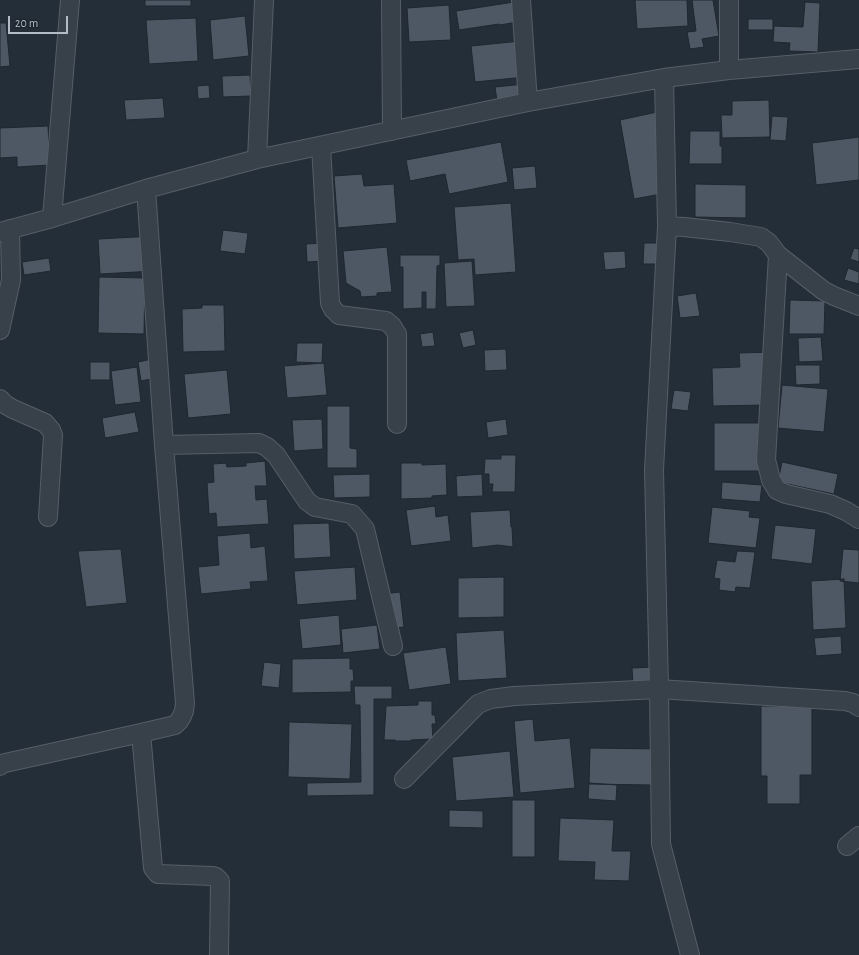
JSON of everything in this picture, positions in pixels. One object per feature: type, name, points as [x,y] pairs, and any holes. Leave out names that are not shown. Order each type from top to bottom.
[{"type":"street","points":[[52,218],[70,0]]},
{"type":"street","points":[[257,159],[264,0]]},
{"type":"street","points":[[391,0],[392,130]]},
{"type":"street","points":[[521,0],[528,102]]},
{"type":"street","points":[[728,70],[729,0]]},
{"type":"street","points":[[0,330],[11,280],[5,231],[146,189],[257,159],[528,102],[664,78],[728,70],[859,59]]},
{"type":"street","points":[[664,78],[667,226],[654,470],[660,689],[662,844],[690,955]]},
{"type":"street","points":[[321,146],[330,303],[339,315],[386,321],[392,326],[397,334],[397,424]]},
{"type":"street","points":[[0,766],[6,763],[175,725],[179,721],[184,711],[185,703],[164,445],[146,189]]},
{"type":"street","points":[[667,226],[730,232],[761,237],[769,243],[778,255],[824,291],[859,306]]},
{"type":"street","points":[[778,255],[766,460],[771,480],[777,490],[786,494],[830,504],[859,519]]},
{"type":"street","points":[[0,399],[13,409],[45,423],[51,430],[53,435],[48,517]]},
{"type":"street","points":[[164,445],[259,443],[267,447],[276,455],[307,501],[315,507],[352,514],[365,529],[393,646]]},
{"type":"street","points":[[404,779],[478,704],[491,699],[514,696],[660,689],[845,701],[853,703],[859,707]]},
{"type":"street","points":[[141,733],[153,868],[158,874],[213,876],[220,881],[219,955]]},
{"type":"building","points":[[145,0],[191,0],[191,6],[145,6]]},
{"type":"building","points":[[635,0],[687,0],[688,26],[637,29]]},
{"type":"building","points":[[692,0],[713,0],[719,36],[702,39],[704,47],[690,49],[687,32],[696,31]]},
{"type":"building","points":[[514,2],[517,22],[459,30],[456,11]]},
{"type":"building","points":[[805,2],[820,3],[818,52],[789,51],[790,43],[773,42],[774,26],[803,27]]},
{"type":"building","points":[[449,5],[451,40],[409,42],[407,8]]},
{"type":"building","points":[[245,16],[249,56],[213,60],[210,20]]},
{"type":"building","points":[[196,18],[198,61],[149,64],[146,20]]},
{"type":"building","points":[[748,19],[773,19],[773,30],[748,30]]},
{"type":"building","points":[[0,23],[6,23],[10,66],[0,67]]},
{"type":"building","points":[[521,41],[525,77],[475,82],[471,46]]},
{"type":"building","points":[[250,75],[251,96],[223,97],[222,76]]},
{"type":"building","points":[[524,84],[526,98],[497,101],[495,87]]},
{"type":"building","points":[[209,85],[210,98],[198,99],[197,86]]},
{"type":"building","points":[[163,98],[165,118],[126,120],[124,100]]},
{"type":"building","points":[[769,100],[770,137],[722,138],[721,115],[732,115],[732,101]]},
{"type":"building","points":[[657,112],[672,192],[634,199],[620,120]]},
{"type":"building","points":[[772,116],[788,117],[786,141],[770,140]]},
{"type":"building","points":[[48,126],[50,165],[17,167],[17,157],[0,158],[0,128]]},
{"type":"building","points":[[690,131],[720,131],[722,164],[689,164]]},
{"type":"building","points":[[859,137],[859,180],[816,185],[812,143]]},
{"type":"building","points":[[501,142],[508,182],[449,194],[445,174],[410,181],[406,160]]},
{"type":"building","points":[[535,166],[537,188],[514,190],[512,168]]},
{"type":"building","points":[[362,174],[364,186],[394,184],[397,223],[338,228],[334,176]]},
{"type":"building","points":[[695,184],[746,185],[746,218],[695,217]]},
{"type":"building","points":[[511,203],[516,272],[475,275],[474,259],[458,260],[454,207]]},
{"type":"building","points":[[223,230],[248,233],[245,254],[220,251]]},
{"type":"building","points":[[154,236],[155,271],[100,274],[98,239]]},
{"type":"building","points":[[323,243],[324,261],[307,262],[306,244]]},
{"type":"building","points":[[644,243],[661,243],[660,264],[643,264]]},
{"type":"building","points":[[387,247],[392,292],[377,293],[377,296],[361,297],[360,291],[346,283],[343,251]]},
{"type":"building","points":[[854,248],[859,249],[859,262],[850,259]]},
{"type":"building","points":[[625,251],[626,268],[605,270],[603,252]]},
{"type":"building","points":[[400,255],[440,255],[440,265],[437,266],[436,309],[426,309],[426,292],[422,292],[422,308],[403,309],[403,267],[400,267]]},
{"type":"building","points":[[49,258],[51,271],[24,275],[22,262]]},
{"type":"building","points":[[472,261],[475,306],[446,307],[444,263]]},
{"type":"building","points":[[848,268],[859,272],[859,284],[844,280]]},
{"type":"building","points":[[99,277],[145,278],[144,334],[98,333]]},
{"type":"building","points":[[696,293],[700,316],[680,318],[677,296]]},
{"type":"building","points":[[790,300],[825,301],[824,334],[789,334]]},
{"type":"building","points":[[202,305],[224,305],[225,351],[183,352],[182,309],[202,308]]},
{"type":"building","points":[[473,330],[476,345],[463,348],[459,333]]},
{"type":"building","points":[[433,332],[435,346],[422,347],[420,334]]},
{"type":"building","points":[[821,337],[823,361],[799,362],[798,338]]},
{"type":"building","points":[[297,343],[323,343],[322,363],[296,362]]},
{"type":"building","points":[[506,349],[507,370],[485,371],[484,350]]},
{"type":"building","points":[[773,352],[766,405],[713,406],[712,368],[740,367],[739,353]]},
{"type":"building","points":[[152,359],[156,378],[141,381],[138,362]]},
{"type":"building","points":[[90,362],[110,362],[110,380],[90,380]]},
{"type":"building","points":[[324,363],[327,395],[287,398],[284,366]]},
{"type":"building","points":[[795,365],[820,365],[820,384],[796,385]]},
{"type":"building","points":[[137,367],[141,402],[115,405],[111,371]]},
{"type":"building","points":[[227,370],[231,414],[188,418],[184,374]]},
{"type":"building","points":[[782,385],[828,389],[824,432],[778,428]]},
{"type":"building","points":[[674,390],[691,392],[688,411],[671,409]]},
{"type":"building","points":[[327,406],[350,406],[350,448],[357,449],[357,468],[327,468]]},
{"type":"building","points":[[135,412],[139,432],[105,438],[102,418]]},
{"type":"building","points":[[322,419],[323,449],[294,451],[292,420]]},
{"type":"building","points":[[506,419],[508,435],[488,438],[486,422]]},
{"type":"building","points":[[714,423],[768,423],[768,471],[714,471]]},
{"type":"building","points":[[501,455],[516,455],[515,492],[492,492],[493,484],[489,484],[489,474],[484,474],[485,459],[501,459]]},
{"type":"building","points":[[265,461],[267,486],[255,486],[256,500],[267,499],[269,524],[217,527],[216,513],[209,514],[207,483],[214,482],[213,464],[226,463],[227,467],[246,466],[246,463]]},
{"type":"building","points":[[782,462],[838,474],[834,494],[778,482]]},
{"type":"building","points":[[401,463],[422,463],[422,465],[446,464],[447,495],[432,496],[432,498],[401,499]]},
{"type":"building","points":[[370,474],[370,497],[334,498],[333,475]]},
{"type":"building","points":[[482,474],[483,496],[457,497],[456,476]]},
{"type":"building","points":[[722,482],[762,485],[760,502],[721,499]]},
{"type":"building","points":[[435,506],[436,517],[448,515],[451,541],[411,546],[406,510]]},
{"type":"building","points":[[712,507],[750,511],[749,517],[760,518],[756,548],[708,543]]},
{"type":"building","points":[[510,510],[513,547],[498,545],[472,548],[470,512]]},
{"type":"building","points":[[329,523],[331,557],[294,559],[293,524]]},
{"type":"building","points":[[775,525],[816,529],[812,564],[771,559]]},
{"type":"building","points":[[250,533],[251,548],[265,546],[268,581],[250,582],[251,589],[201,594],[198,567],[219,565],[217,536]]},
{"type":"building","points":[[121,549],[127,603],[86,607],[78,551]]},
{"type":"building","points":[[843,549],[859,550],[859,583],[840,581]]},
{"type":"building","points":[[737,551],[755,552],[750,588],[736,587],[735,592],[719,590],[720,579],[714,578],[717,560],[735,562]]},
{"type":"building","points":[[355,567],[357,600],[297,605],[294,571]]},
{"type":"building","points":[[504,577],[504,617],[458,618],[458,578]]},
{"type":"building","points":[[844,579],[846,628],[813,630],[811,581]]},
{"type":"building","points":[[400,592],[404,627],[387,629],[384,594]]},
{"type":"building","points":[[339,615],[341,645],[302,649],[299,619]]},
{"type":"building","points":[[377,625],[380,649],[343,653],[341,629]]},
{"type":"building","points":[[504,630],[507,678],[458,681],[456,633]]},
{"type":"building","points":[[841,636],[842,654],[816,656],[814,638]]},
{"type":"building","points":[[446,647],[451,684],[409,690],[403,653]]},
{"type":"building","points":[[350,658],[350,669],[353,669],[354,681],[351,681],[351,692],[292,693],[292,659]]},
{"type":"building","points":[[264,662],[281,664],[279,688],[261,686]]},
{"type":"building","points":[[654,667],[654,682],[633,683],[632,668]]},
{"type":"building","points":[[354,686],[392,686],[392,699],[374,699],[374,795],[307,796],[307,783],[361,782],[360,705],[355,705]]},
{"type":"building","points":[[418,701],[432,701],[432,715],[435,715],[436,724],[432,724],[433,739],[411,741],[384,740],[386,706],[418,705]]},
{"type":"building","points":[[761,706],[812,706],[812,775],[800,775],[800,804],[767,804],[767,776],[761,776]]},
{"type":"building","points":[[533,719],[535,741],[570,738],[575,788],[520,793],[514,721]]},
{"type":"building","points":[[289,722],[352,724],[350,779],[288,777]]},
{"type":"building","points":[[590,748],[660,749],[652,785],[589,784]]},
{"type":"building","points":[[510,751],[514,797],[456,801],[452,757]]},
{"type":"building","points":[[589,783],[617,785],[616,801],[588,799]]},
{"type":"building","points":[[512,800],[535,800],[535,857],[512,857]]},
{"type":"building","points":[[449,810],[483,811],[483,828],[449,827]]},
{"type":"building","points":[[560,818],[614,820],[612,851],[631,851],[629,881],[594,880],[595,862],[558,861]]}]
